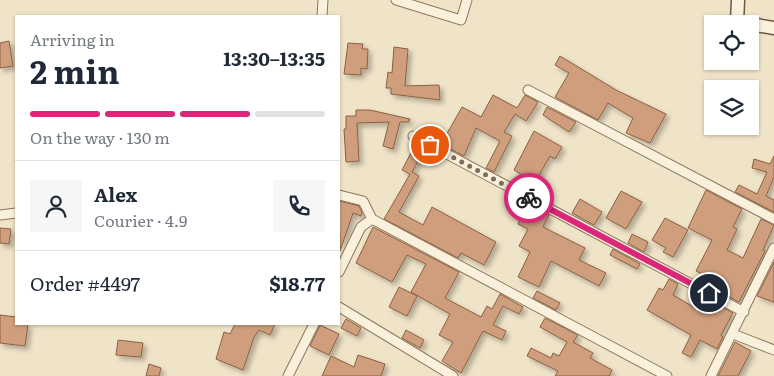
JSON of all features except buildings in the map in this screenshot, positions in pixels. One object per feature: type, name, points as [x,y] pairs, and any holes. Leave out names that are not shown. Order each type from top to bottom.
[{"type":"street","points":[[322,0],[322,15]]},
{"type":"street","points":[[396,0],[461,20],[466,0]]},
{"type":"street","points":[[737,15],[738,0]]},
{"type":"street","points":[[759,26],[774,28]]},
{"type":"street","points":[[528,90],[774,219]]},
{"type":"street","points":[[413,136],[744,312]]},
{"type":"street","points":[[340,195],[363,201],[372,219],[667,376]]},
{"type":"street","points":[[0,215],[15,213]]},
{"type":"street","points":[[340,270],[361,227],[372,219]]},
{"type":"street","points":[[711,376],[744,312],[758,278],[774,250]]},
{"type":"street","points":[[340,308],[453,376]]},
{"type":"street","points":[[288,376],[314,325]]},
{"type":"street","points":[[733,334],[774,350]]},
{"type":"way so far","points":[[430,145],[529,198]]},
{"type":"route","points":[[529,198],[709,293]]}]
